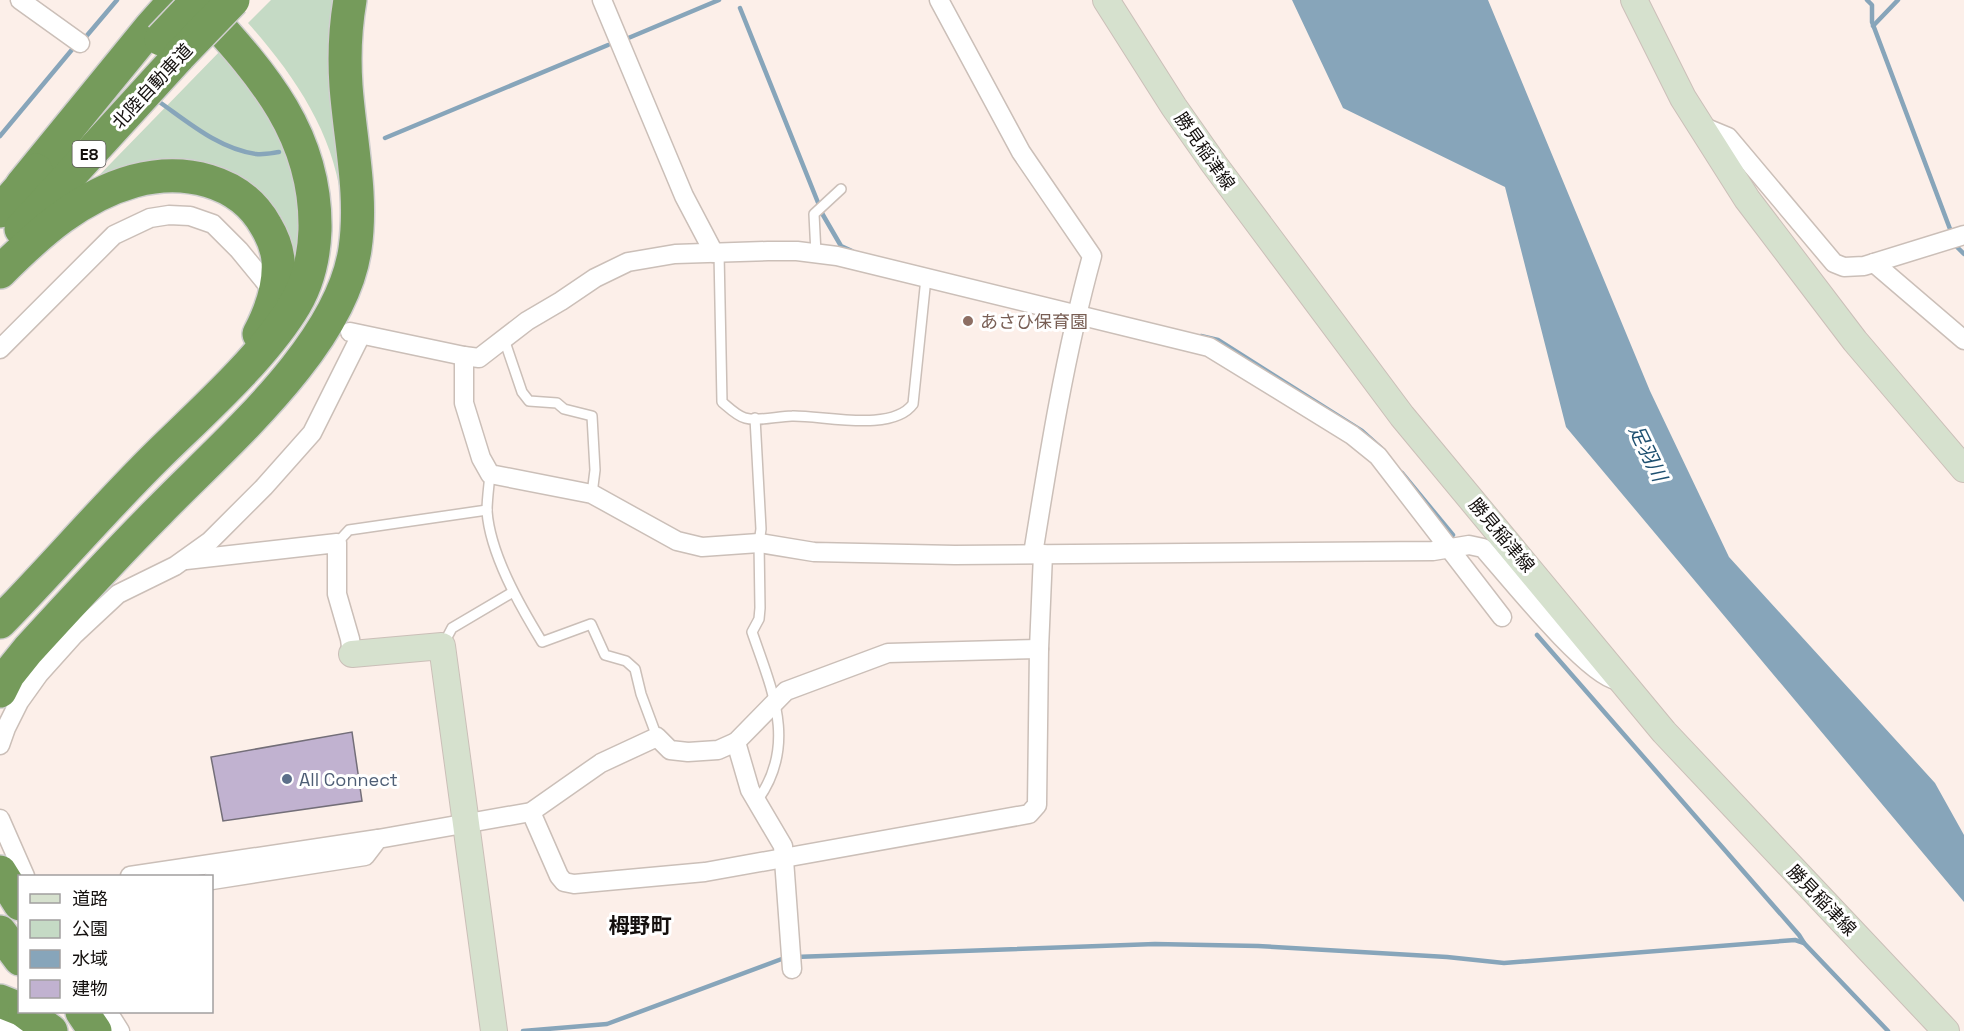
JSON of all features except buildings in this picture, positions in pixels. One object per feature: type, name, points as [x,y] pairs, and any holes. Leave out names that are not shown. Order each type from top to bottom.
[{"type":"highway","points":[[164,40],[175,0]]},
{"type":"highway","points":[[0,622],[122,491],[252,360],[292,311],[304,290],[315,237],[312,184],[306,156],[281,105],[245,55],[196,0]]},
{"type":"highway","name":"北陸自動車道","points":[[0,253],[196,0]]},
{"type":"highway","points":[[218,0],[274,64],[301,102],[324,151],[335,201],[333,253],[326,281],[315,307],[276,377],[240,428]]},
{"type":"highway","name":"北陸自動車道","points":[[0,212],[22,185],[164,40],[233,0]]},
{"type":"highway","points":[[0,691],[8,675],[28,650],[150,519],[297,367],[335,308],[348,278],[355,252],[358,223],[345,58],[345,28],[350,0]]},
{"type":"highway","points":[[0,272],[57,219],[109,190],[136,181],[163,176],[189,176],[217,182],[240,196],[260,216],[272,236],[278,259],[278,284],[271,312],[259,335],[211,402]]},
{"type":"highway","points":[[0,594],[122,491]]},
{"type":"highway","points":[[0,648],[49,598],[150,519]]},
{"type":"highway","points":[[0,872],[18,901]]},
{"type":"highway","points":[[0,896],[18,920]]},
{"type":"highway","points":[[0,932],[18,956]]},
{"type":"highway","points":[[0,1001],[18,1008]]},
{"type":"highway","points":[[28,1013],[51,1031]]},
{"type":"highway","points":[[57,1013],[69,1031]]},
{"type":"highway","points":[[83,1013],[95,1031]]},
{"type":"main road","name":"勝見稲津線","points":[[1106,0],[1174,107],[1214,164],[1388,398],[1664,732],[1946,1031]]},
{"type":"main road","points":[[1634,0],[1660,56],[1699,125],[1747,199],[1855,341],[1964,469]]},
{"type":"main road","points":[[352,654],[442,646],[494,1029]]},
{"type":"street","points":[[20,0],[80,43]]},
{"type":"street","points":[[602,0],[684,196],[716,253]]},
{"type":"street","points":[[531,812],[559,876],[564,882],[574,884],[705,872],[1029,814],[1037,805],[1040,650],[1038,554],[1052,431],[1092,256],[1021,152],[939,0]]},
{"type":"street","points":[[1699,125],[1728,137],[1834,263],[1844,267],[1864,266],[1964,235]]},
{"type":"street","points":[[0,349],[114,235],[150,218],[169,215],[190,216],[213,224],[239,250],[266,283]]},
{"type":"street","points":[[0,745],[19,702],[39,674],[74,635],[118,594],[183,560],[210,541],[264,487],[312,433],[355,334],[479,358],[527,321],[595,278],[628,262],[675,254],[768,251],[837,256],[926,278],[1078,310],[1209,347],[1352,435],[1378,456],[1502,617]]},
{"type":"street","points":[[1874,263],[1964,340]]},
{"type":"street","points":[[464,356],[464,403],[481,458],[490,474],[592,494],[677,541],[702,547],[759,543],[814,552],[1038,554],[1432,550],[1469,544],[1482,548],[1586,662],[1608,679],[1623,682]]},
{"type":"street","points":[[183,560],[337,543],[336,594],[350,639],[352,654]]},
{"type":"street","points":[[137,875],[378,839],[531,812],[601,763],[657,736],[670,750],[688,753],[718,750],[736,742],[786,691],[847,666],[888,653],[1040,650]]},
{"type":"street","points":[[736,742],[750,790],[783,846],[792,961]]},
{"type":"street","points":[[0,819],[25,875]]},
{"type":"street","points":[[213,880],[365,856],[378,839]]},
{"type":"street","points":[[109,1013],[120,1031]]},
{"type":"street","points":[[0,1022],[17,1031]]},
{"type":"lane","points":[[816,254],[814,214],[841,189]]},
{"type":"lane","points":[[716,253],[722,402],[744,418],[794,416],[837,420],[874,420],[908,411],[913,404],[926,278]]},
{"type":"lane","points":[[504,339],[522,392],[529,401],[557,403],[564,409],[592,416],[595,470],[592,494]]},
{"type":"lane","points":[[755,418],[761,529],[759,543],[760,608],[759,619],[752,632],[776,700],[780,739],[768,785],[757,801]]},
{"type":"lane","points":[[490,474],[487,510],[490,531],[513,592],[542,642],[591,624],[605,655],[626,661],[635,669],[641,694],[657,736]]},
{"type":"lane","points":[[337,543],[349,530],[487,510]]},
{"type":"lane","points":[[442,646],[452,628],[513,592]]},
{"type":"green space","points":[[271,0],[345,0],[340,22],[337,71],[352,201],[353,233],[337,291],[330,288],[337,263],[343,218],[336,173],[329,149],[308,104],[295,83],[248,23]]},
{"type":"green space","points":[[224,47],[291,146],[307,250],[287,269],[227,179],[77,198]]},
{"type":"water","name":"足羽川","points":[[1292,0],[1488,0],[1650,391],[1729,557],[1935,783],[1964,835],[1964,902],[1566,427],[1505,187],[1343,108]]},
{"type":"waterway","points":[[84,39],[117,0]]},
{"type":"waterway","points":[[626,39],[719,0]]},
{"type":"waterway","points":[[1867,0],[1872,5],[1872,22],[1950,229]]},
{"type":"waterway","points":[[1873,26],[1898,0]]},
{"type":"waterway","points":[[740,8],[823,215],[841,246],[852,251]]},
{"type":"waterway","points":[[385,138],[608,45]]},
{"type":"waterway","points":[[0,136],[75,46]]},
{"type":"waterway","points":[[158,101],[204,133],[229,147],[256,154],[279,152]]},
{"type":"waterway","points":[[1957,247],[1964,254]]},
{"type":"waterway","points":[[1201,336],[1218,340],[1362,431],[1381,448]]},
{"type":"waterway","points":[[1402,473],[1453,535]]},
{"type":"waterway","points":[[1537,635],[1804,943]]},
{"type":"waterway","points":[[795,957],[1155,944],[1258,946],[1447,957],[1504,963],[1795,940],[1804,943],[1888,1031]]},
{"type":"waterway","points":[[523,1031],[607,1024],[787,957]]},
{"type":"place","name":"あさひ保育園","points":[[968,321]]},
{"type":"place","name":"All Connect","points":[[287,779]]},
{"type":"district","name":"栂野町","points":[[640,925]]}]
